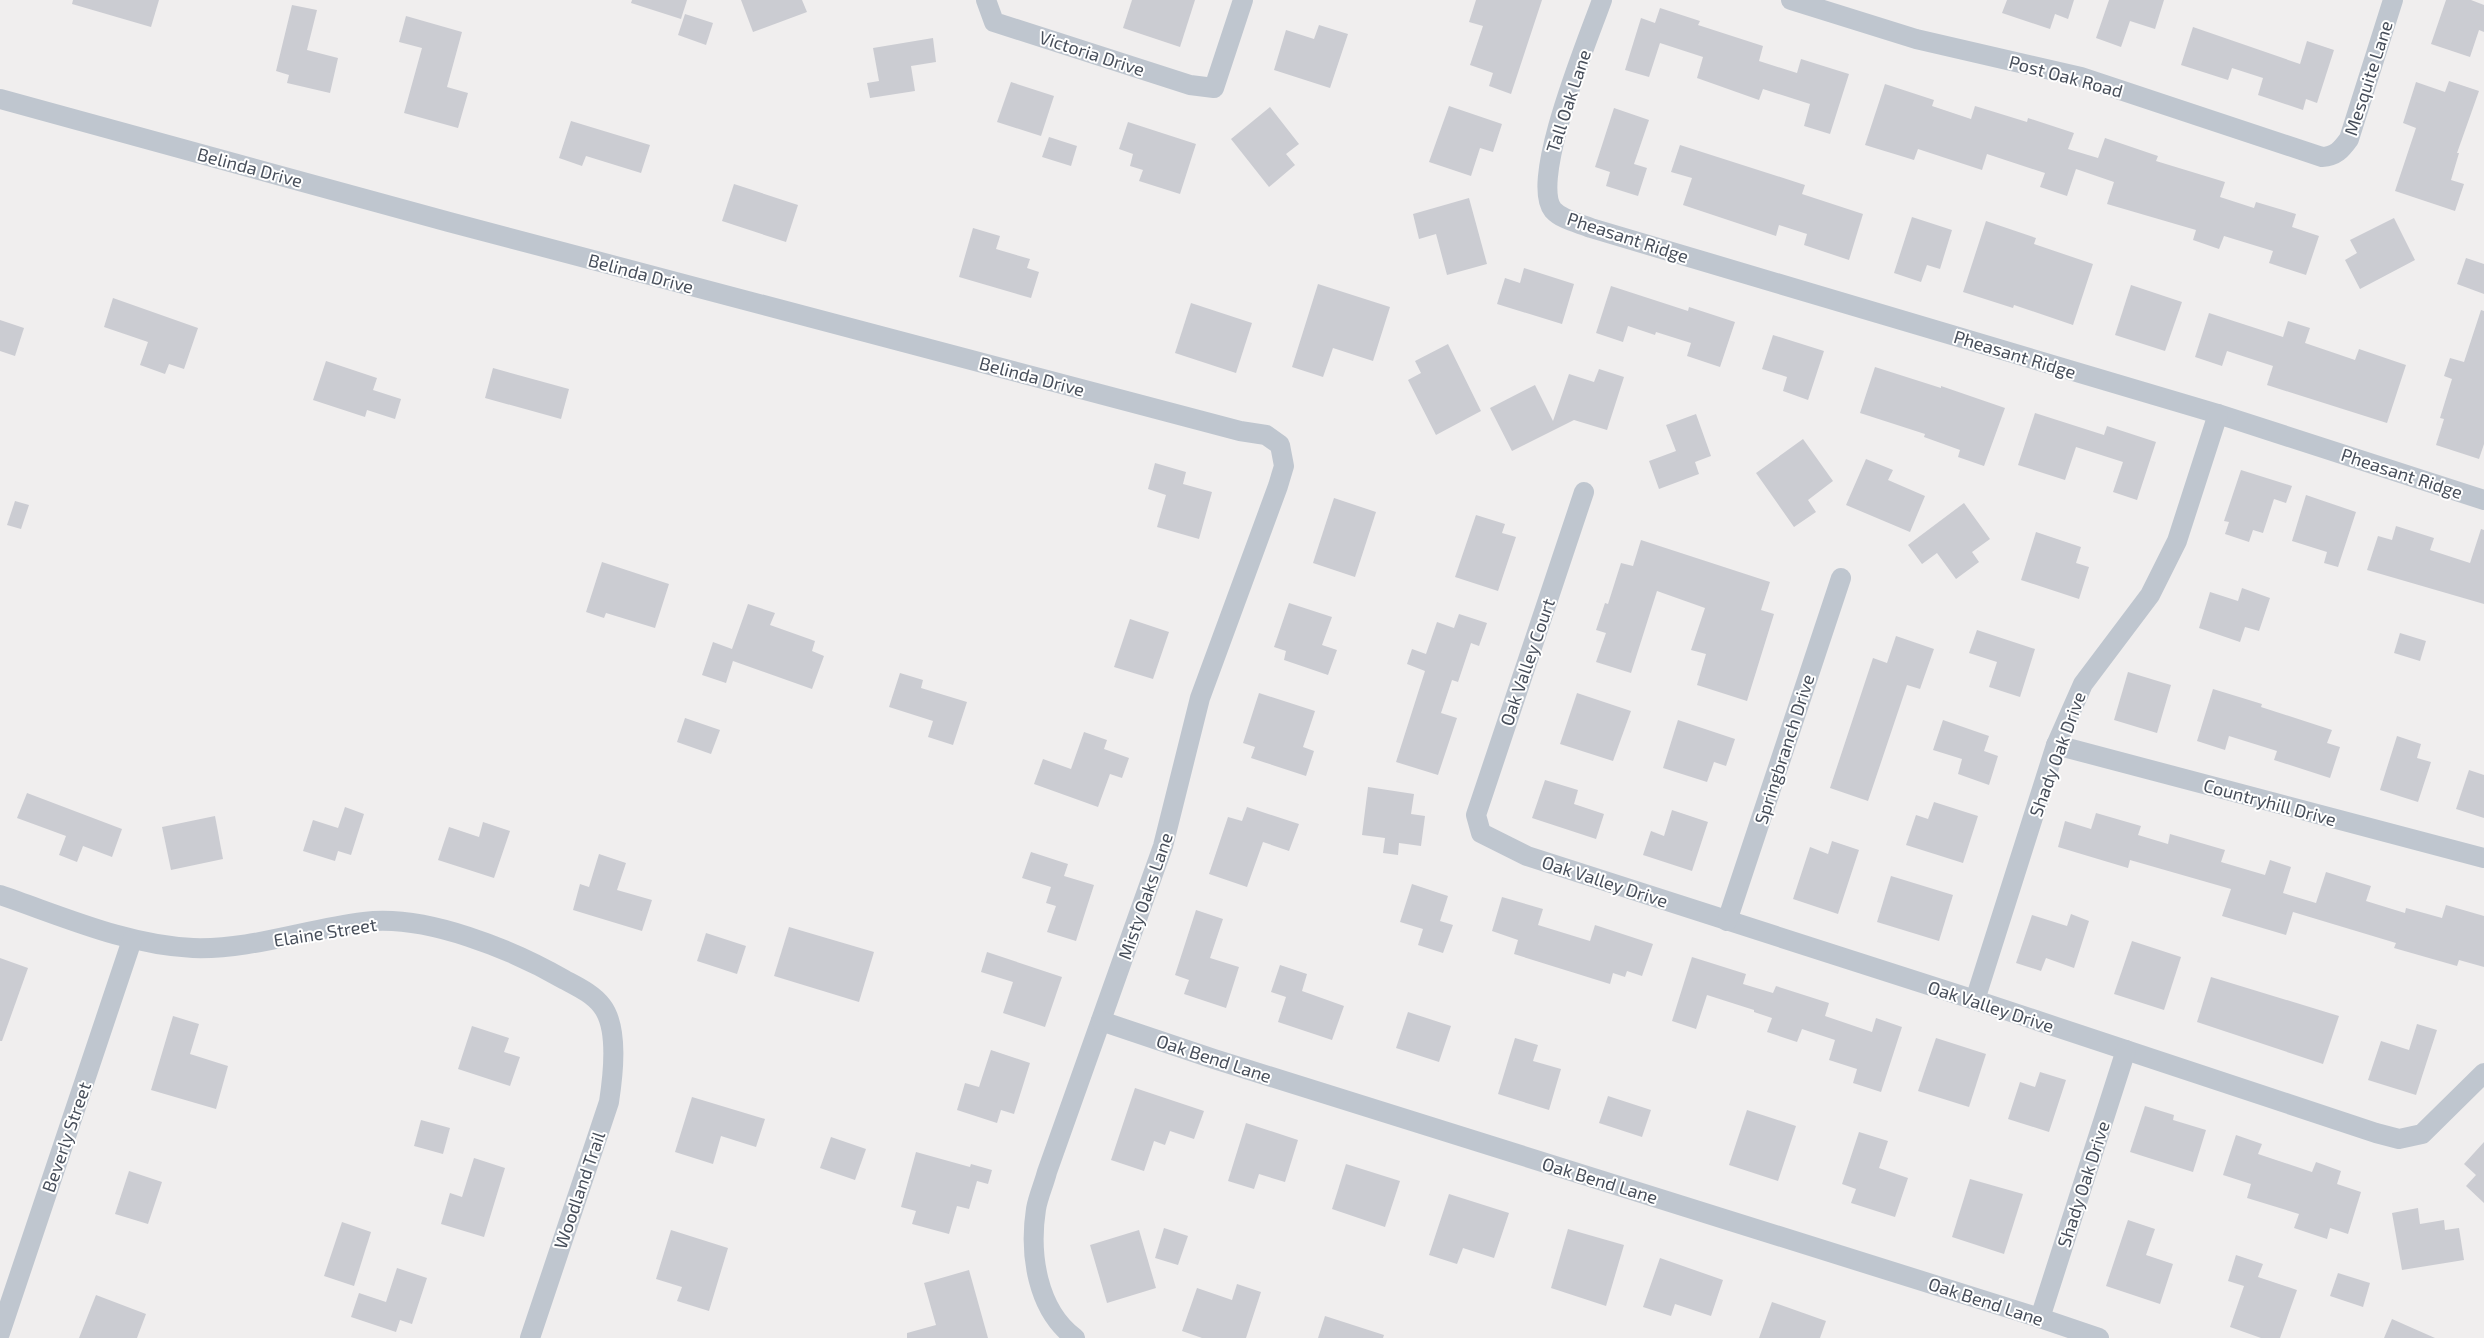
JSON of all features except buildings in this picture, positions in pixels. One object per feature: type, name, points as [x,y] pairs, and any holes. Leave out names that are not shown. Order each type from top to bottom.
[{"type":"street","name":"Victoria Drive","points":[[986,0],[994,22],[1190,85],[1214,88],[1243,0]]},
{"type":"street","name":"Tall Oak Lane","points":[[1550,204],[1547,198],[1546,177],[1552,144],[1602,0]]},
{"type":"street","name":"Post Oak Road","points":[[1791,0],[1916,40],[2081,77],[2322,157],[2332,157],[2338,153]]},
{"type":"street","name":"Mesquite Lane","points":[[2338,153],[2349,139],[2393,0]]},
{"type":"street","name":"Belinda Drive","points":[[0,99],[486,232],[1231,429],[1266,436],[1280,445]]},
{"type":"street","name":"Pheasant Ridge","points":[[1550,204],[1562,217],[1591,228],[2218,414],[2484,500]]},
{"type":"street","name":"Shady Oak Drive","points":[[1975,1000],[2056,745],[2083,684],[2150,595],[2177,541],[2218,414]]},
{"type":"street","name":"Misty Oaks Lane","points":[[1075,1338],[1066,1331],[1050,1312],[1044,1298],[1034,1258],[1036,1209],[1047,1172],[1163,846],[1200,698],[1278,486],[1284,466],[1280,445]]},
{"type":"street","name":"Oak Valley Court","points":[[1480,833],[1476,815],[1584,492]]},
{"type":"street","name":"Springbranch Drive","points":[[1727,921],[1841,578]]},
{"type":"street","name":"Countryhill Drive","points":[[2056,745],[2484,858]]},
{"type":"street","name":"Oak Valley Drive","points":[[1480,833],[1527,856],[2399,1139],[2422,1134],[2484,1073]]},
{"type":"street","name":"Elaine Street","points":[[0,895],[132,940],[191,948],[229,948],[366,921],[404,922],[443,930],[513,952],[591,995],[603,1006],[609,1020],[611,1040]]},
{"type":"street","name":"Beverly Street","points":[[0,1333],[132,940]]},
{"type":"street","name":"Oak Bend Lane","points":[[1101,1021],[1252,1071],[2040,1318],[2098,1338]]},
{"type":"street","name":"Woodland Trail","points":[[530,1338],[609,1102],[614,1068],[611,1040]]},
{"type":"street","name":"Shady Oak Drive","points":[[2040,1318],[2126,1050]]}]
